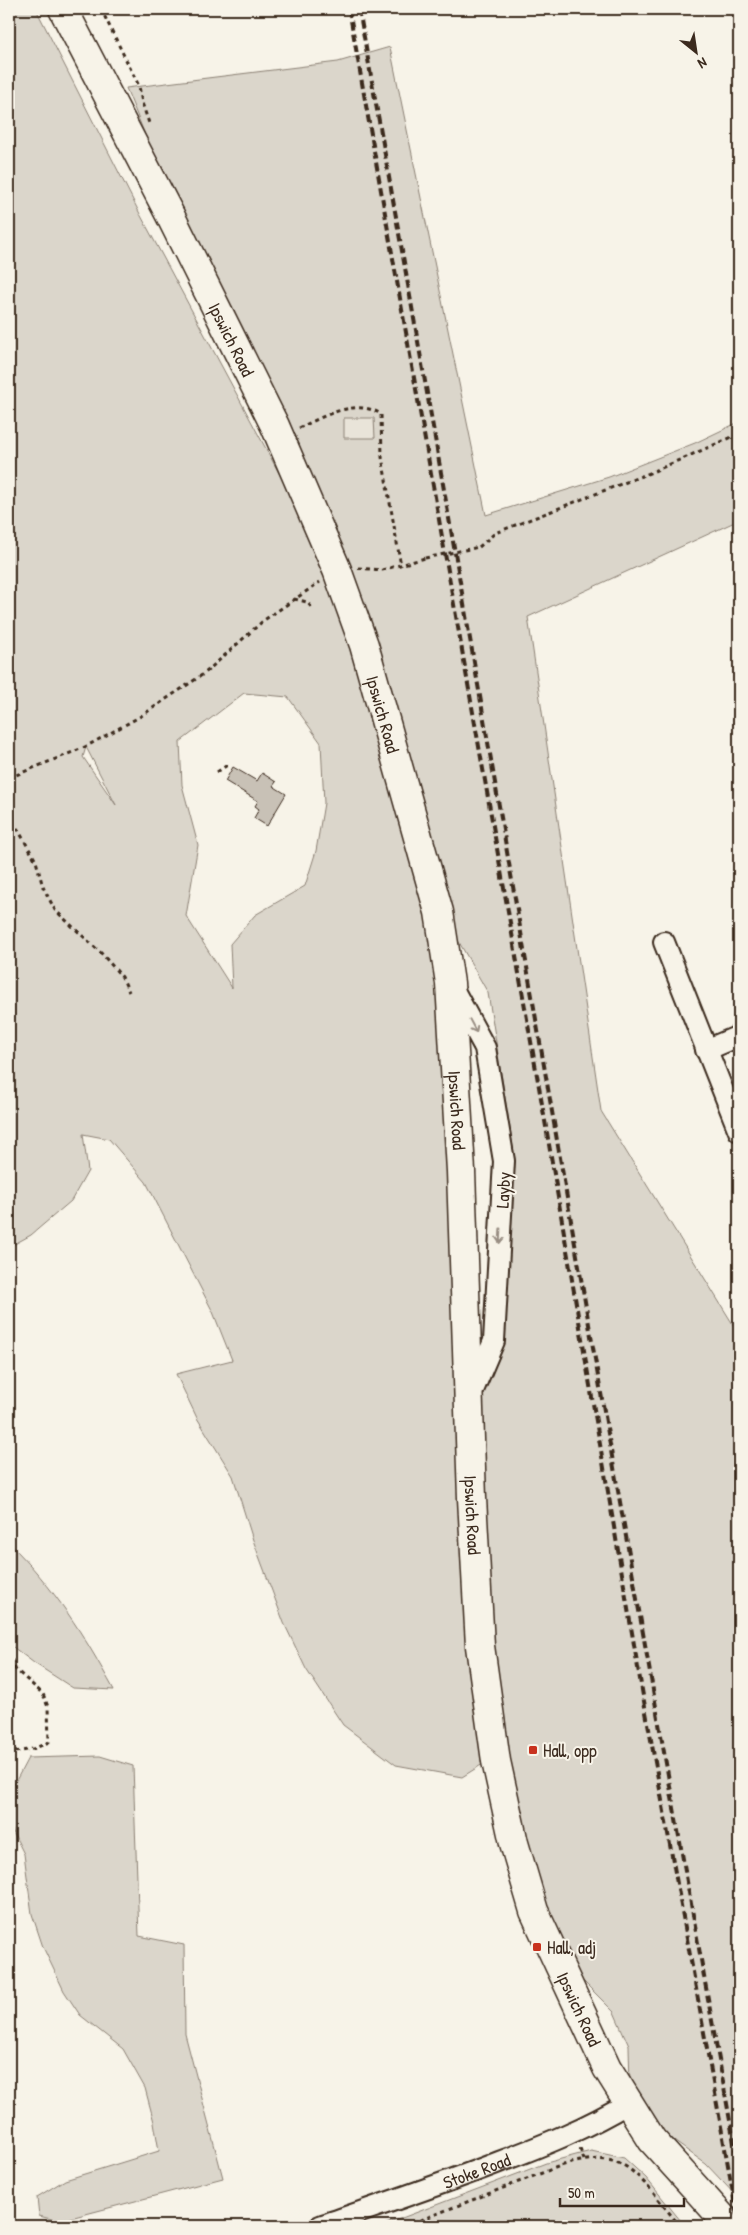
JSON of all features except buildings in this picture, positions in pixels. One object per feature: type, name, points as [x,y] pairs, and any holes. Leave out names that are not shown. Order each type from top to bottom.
[{"type":"highway","name":"Ipswich Road","points":[[63,9],[170,215],[275,426],[330,579],[364,645],[439,912],[450,983],[461,1171],[468,1402],[480,1646],[496,1761],[514,1844],[534,1911],[584,2023],[628,2104],[652,2140],[730,2226]]},
{"type":"street","points":[[664,942],[739,1131]]},
{"type":"street","name":"Layby","points":[[450,983],[485,1048],[504,1161],[494,1341],[468,1402]]},
{"type":"street","points":[[706,1050],[739,1036]]},
{"type":"street","name":"Stoke Road","points":[[320,2226],[446,2182],[568,2135],[596,2123],[628,2104]]},
{"type":"path","points":[[101,9],[139,86],[142,103],[151,128]]},
{"type":"path","points":[[293,420],[297,428],[333,412],[362,407],[373,409],[382,414],[382,457],[401,566]]},
{"type":"path","points":[[9,778],[86,746],[141,716],[205,673],[264,620],[294,599],[330,579],[361,567],[382,570],[425,558],[479,547],[495,533],[652,472],[739,434]]},
{"type":"path","points":[[294,599],[307,602],[312,608]]},
{"type":"path","points":[[217,772],[229,764]]},
{"type":"path","points":[[9,814],[36,860],[43,887],[55,910],[102,954],[122,977],[130,992]]},
{"type":"path","points":[[9,1652],[15,1669],[43,1694],[48,1707],[49,1742],[33,1750],[9,1753]]},
{"type":"path","points":[[404,2226],[560,2166],[584,2160],[622,2164],[644,2182],[680,2226]]},
{"type":"shaded area","points":[[9,9],[36,9],[140,214],[294,501],[334,587],[435,934],[486,1762],[462,1777],[396,1765],[343,1725],[306,1669],[284,1623],[253,1540],[233,1476],[197,1418],[176,1374],[232,1360],[213,1312],[146,1182],[109,1139],[83,1134],[88,1171],[71,1201],[31,1235],[9,1247]],"holes":[[[244,693],[288,697],[321,743],[324,803],[316,851],[305,886],[255,915],[230,944],[232,988],[186,916],[198,845],[182,785],[180,742]],[[86,747],[116,805],[83,757]]]},
{"type":"shaded area","points":[[390,47],[486,515],[609,477],[695,443],[739,422],[739,520],[528,617],[601,1111],[739,1334],[739,2199],[706,2164],[664,2134],[630,2085],[629,2046],[614,2012],[581,1979],[567,1960],[546,1905],[526,1837],[508,1755],[492,1640],[478,1400],[504,1339],[515,1159],[488,993],[451,928],[292,441],[295,437],[150,147],[126,88],[338,62]],"holes":[[[344,418],[374,418],[375,438],[344,438]]]},
{"type":"shaded area","points":[[344,418],[375,418],[375,438],[344,438]]},
{"type":"shaded area","points":[[9,1543],[40,1577],[67,1612],[114,1690],[73,1688],[9,1644]]},
{"type":"shaded area","points":[[100,1756],[133,1766],[139,1936],[184,1945],[185,2034],[223,2178],[59,2221],[39,2216],[37,2197],[65,2180],[159,2151],[145,2088],[123,2049],[80,2015],[64,1991],[43,1947],[32,1914],[24,1854],[9,1824],[9,1794],[28,1758]]},
{"type":"shaded area","points":[[591,2151],[624,2158],[646,2178],[685,2226],[381,2226],[546,2163]]},
{"type":"railway","points":[[349,9],[545,1121],[638,1668],[739,2226]]},
{"type":"railway","points":[[359,9],[642,1630],[739,2170]]},
{"type":"place","name":"Hall, opp","points":[[533,1750]]},
{"type":"place","name":"Hall, adj","points":[[537,1947]]}]
